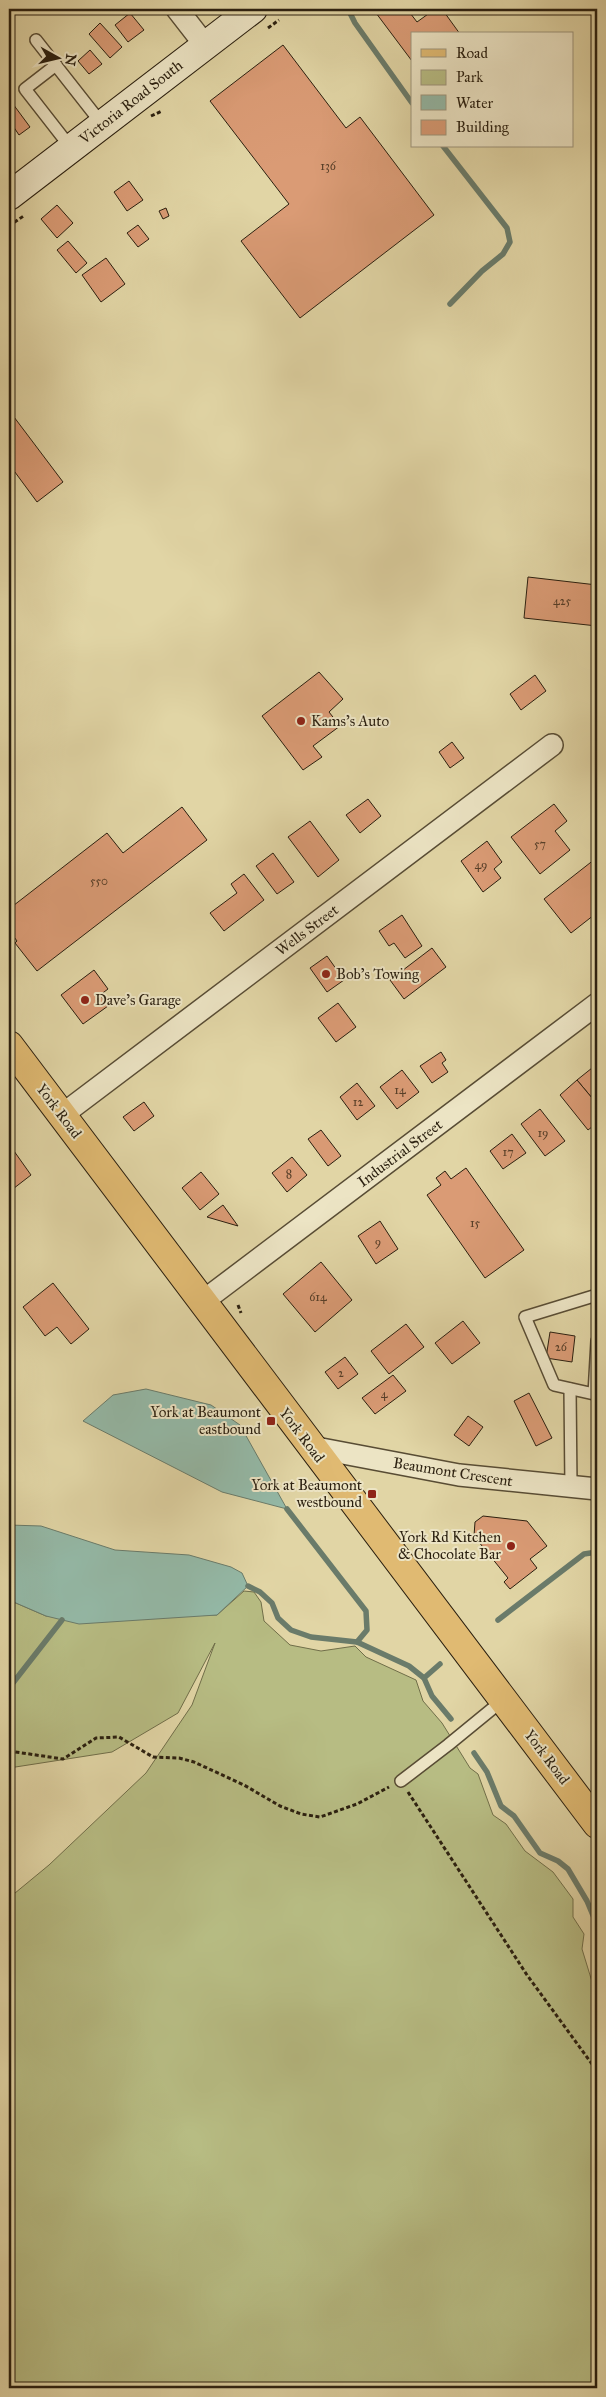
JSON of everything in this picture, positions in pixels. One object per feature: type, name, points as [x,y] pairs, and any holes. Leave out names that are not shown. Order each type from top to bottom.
[{"type":"main road","name":"Victoria Road South","points":[[9,196],[253,9]]},
{"type":"main road","name":"York Road","points":[[9,1044],[597,1824]]},
{"type":"street","points":[[177,9],[205,45]]},
{"type":"street","name":"Wells Street","points":[[62,1114],[552,745]]},
{"type":"street","name":"Industrial Street","points":[[202,1302],[597,1004]]},
{"type":"street","name":"Beaumont Crescent","points":[[311,1447],[459,1475],[597,1489]]},
{"type":"lane","points":[[36,40],[102,124]]},
{"type":"lane","points":[[56,64],[25,89],[71,148]]},
{"type":"lane","points":[[597,1295],[525,1317],[554,1385],[594,1394],[597,1341]]},
{"type":"lane","points":[[570,1389],[571,1487]]},
{"type":"lane","points":[[401,1781],[503,1700]]},
{"type":"path","points":[[9,1751],[63,1759],[96,1738],[119,1737],[152,1757],[179,1758],[194,1762],[280,1806],[301,1814],[320,1817],[357,1804],[401,1781],[527,1975],[597,2070]]},
{"type":"green space","points":[[244,1591],[254,1592],[261,1602],[264,1621],[290,1645],[321,1651],[355,1646],[366,1657],[416,1680],[423,1701],[442,1723],[470,1768],[478,1774],[493,1815],[506,1824],[525,1851],[553,1872],[573,1899],[573,1917],[584,1934],[582,1949],[597,1998],[597,2388],[9,2388],[9,1898],[49,1865],[146,1773],[192,1705],[215,1643],[178,1713],[112,1752],[9,1768],[9,1600],[46,1616],[217,1615]]},
{"type":"water","points":[[146,1389],[211,1405],[240,1425],[287,1509],[222,1492],[83,1421],[113,1395]]},
{"type":"water","points":[[9,1525],[41,1526],[115,1550],[189,1555],[231,1567],[242,1573],[248,1586],[217,1615],[79,1624],[46,1616],[9,1600]]},
{"type":"building","points":[[373,9],[407,9],[417,22],[435,9],[442,9],[459,32],[411,32],[411,60]]},
{"type":"building","points":[[130,13],[144,30],[128,42],[115,25]]},
{"type":"building","points":[[100,23],[122,47],[110,58],[89,34]]},
{"type":"building","points":[[283,45],[346,128],[360,117],[434,215],[300,318],[241,241],[289,204],[210,101]]},
{"type":"building","points":[[90,50],[102,64],[89,74],[78,61]]},
{"type":"building","points":[[13,104],[30,127],[19,135],[9,120],[9,107]]},
{"type":"building","points":[[129,181],[143,200],[127,211],[114,192]]},
{"type":"building","points":[[57,205],[73,223],[57,238],[41,219]]},
{"type":"building","points":[[166,208],[169,216],[163,219],[159,211]]},
{"type":"building","points":[[138,225],[149,239],[138,247],[127,233]]},
{"type":"building","points":[[68,241],[87,263],[76,273],[57,250]]},
{"type":"building","points":[[106,258],[125,284],[101,302],[82,275]]},
{"type":"building","points":[[14,417],[63,482],[37,502],[9,464],[9,421]]},
{"type":"building","points":[[528,577],[597,585],[597,626],[524,618]]},
{"type":"building","name":"Kams's Auto","points":[[319,672],[343,699],[329,712],[340,726],[313,746],[322,757],[303,770],[262,716]]},
{"type":"building","points":[[535,675],[546,691],[521,710],[510,694]]},
{"type":"building","points":[[452,742],[464,758],[450,768],[439,752]]},
{"type":"building","points":[[368,799],[381,816],[360,833],[346,815]]},
{"type":"building","points":[[554,804],[567,821],[555,831],[570,850],[540,874],[511,837]]},
{"type":"building","points":[[182,807],[207,840],[37,971],[15,943],[17,941],[9,930],[9,909],[107,833],[123,853]]},
{"type":"building","points":[[310,821],[339,860],[318,877],[288,837]]},
{"type":"building","points":[[487,841],[502,862],[494,869],[501,878],[483,892],[461,861]]},
{"type":"building","points":[[273,853],[294,882],[277,894],[256,866]]},
{"type":"building","points":[[595,859],[597,862],[597,920],[594,915],[571,933],[544,899]]},
{"type":"building","points":[[244,874],[264,900],[224,931],[210,913],[237,893],[231,884]]},
{"type":"building","points":[[402,915],[422,946],[405,958],[394,943],[389,946],[379,931]]},
{"type":"building","points":[[432,948],[446,967],[404,999],[390,980]]},
{"type":"building","points":[[327,956],[344,980],[327,992],[310,968]]},
{"type":"building","name":"Dave's Garage","points":[[94,970],[108,989],[100,995],[108,1006],[83,1024],[61,995]]},
{"type":"building","points":[[338,1003],[356,1027],[336,1042],[318,1018]]},
{"type":"building","points":[[441,1052],[446,1060],[442,1063],[448,1072],[432,1083],[420,1066]]},
{"type":"building","points":[[597,1064],[597,1096],[593,1099],[577,1080]]},
{"type":"building","points":[[402,1070],[419,1092],[397,1109],[380,1087]]},
{"type":"building","points":[[577,1080],[597,1104],[597,1123],[588,1130],[560,1095]]},
{"type":"building","points":[[357,1083],[375,1106],[357,1120],[340,1097]]},
{"type":"building","points":[[144,1102],[154,1116],[134,1131],[123,1117]]},
{"type":"building","points":[[540,1109],[565,1141],[545,1156],[521,1124]]},
{"type":"building","points":[[321,1130],[341,1156],[328,1166],[308,1139]]},
{"type":"building","points":[[512,1134],[526,1153],[503,1169],[490,1151]]},
{"type":"building","points":[[9,1144],[31,1175],[9,1192]]},
{"type":"building","points":[[292,1157],[307,1175],[287,1192],[272,1173]]},
{"type":"building","points":[[466,1168],[524,1250],[485,1278],[427,1195],[441,1185],[436,1178],[445,1171],[451,1179]]},
{"type":"building","points":[[201,1172],[219,1194],[200,1210],[182,1188]]},
{"type":"building","points":[[223,1205],[238,1226],[207,1217]]},
{"type":"building","points":[[380,1221],[398,1249],[376,1264],[358,1236]]},
{"type":"building","points":[[321,1262],[352,1300],[315,1332],[283,1294]]},
{"type":"building","points":[[53,1283],[89,1329],[71,1344],[57,1327],[45,1336],[23,1307]]},
{"type":"building","points":[[463,1321],[480,1343],[452,1364],[435,1343]]},
{"type":"building","points":[[406,1324],[424,1347],[389,1374],[371,1351]]},
{"type":"building","points":[[550,1332],[575,1336],[572,1362],[546,1358]]},
{"type":"building","points":[[345,1357],[358,1374],[338,1389],[325,1372]]},
{"type":"building","points":[[393,1375],[406,1391],[375,1414],[362,1398]]},
{"type":"building","points":[[529,1393],[552,1438],[536,1446],[514,1401]]},
{"type":"building","points":[[468,1416],[483,1427],[469,1446],[454,1435]]},
{"type":"building","points":[[483,1516],[527,1521],[547,1546],[530,1559],[537,1568],[510,1589],[504,1582],[508,1578],[474,1536],[475,1522]]},
{"type":"waterway","points":[[348,9],[355,23],[411,102]]},
{"type":"waterway","points":[[445,148],[507,228],[510,242],[503,254],[482,271],[450,304]]},
{"type":"waterway","points":[[287,1509],[366,1611],[367,1630],[357,1642]]},
{"type":"waterway","points":[[498,1620],[584,1554],[597,1552]]},
{"type":"waterway","points":[[248,1586],[260,1592],[272,1603],[278,1618],[291,1630],[311,1637],[357,1642],[409,1666],[424,1678],[432,1696],[451,1719]]},
{"type":"waterway","points":[[9,1688],[62,1620]]},
{"type":"waterway","points":[[424,1678],[440,1664]]},
{"type":"waterway","points":[[474,1753],[487,1772],[501,1806],[514,1816],[540,1853],[558,1861],[568,1869],[587,1901],[597,1925]]},
{"type":"place","name":"Kams's Auto","points":[[301,721]]},
{"type":"place","name":"Bob's Towing","points":[[326,974]]},
{"type":"place","name":"Dave's Garage","points":[[85,1000]]},
{"type":"place","name":"York at Beaumont eastbound","points":[[271,1421]]},
{"type":"place","name":"York at Beaumont westbound","points":[[372,1494]]},
{"type":"place","name":"York Rd Kitchen & Chocolate Bar","points":[[511,1546]]}]
